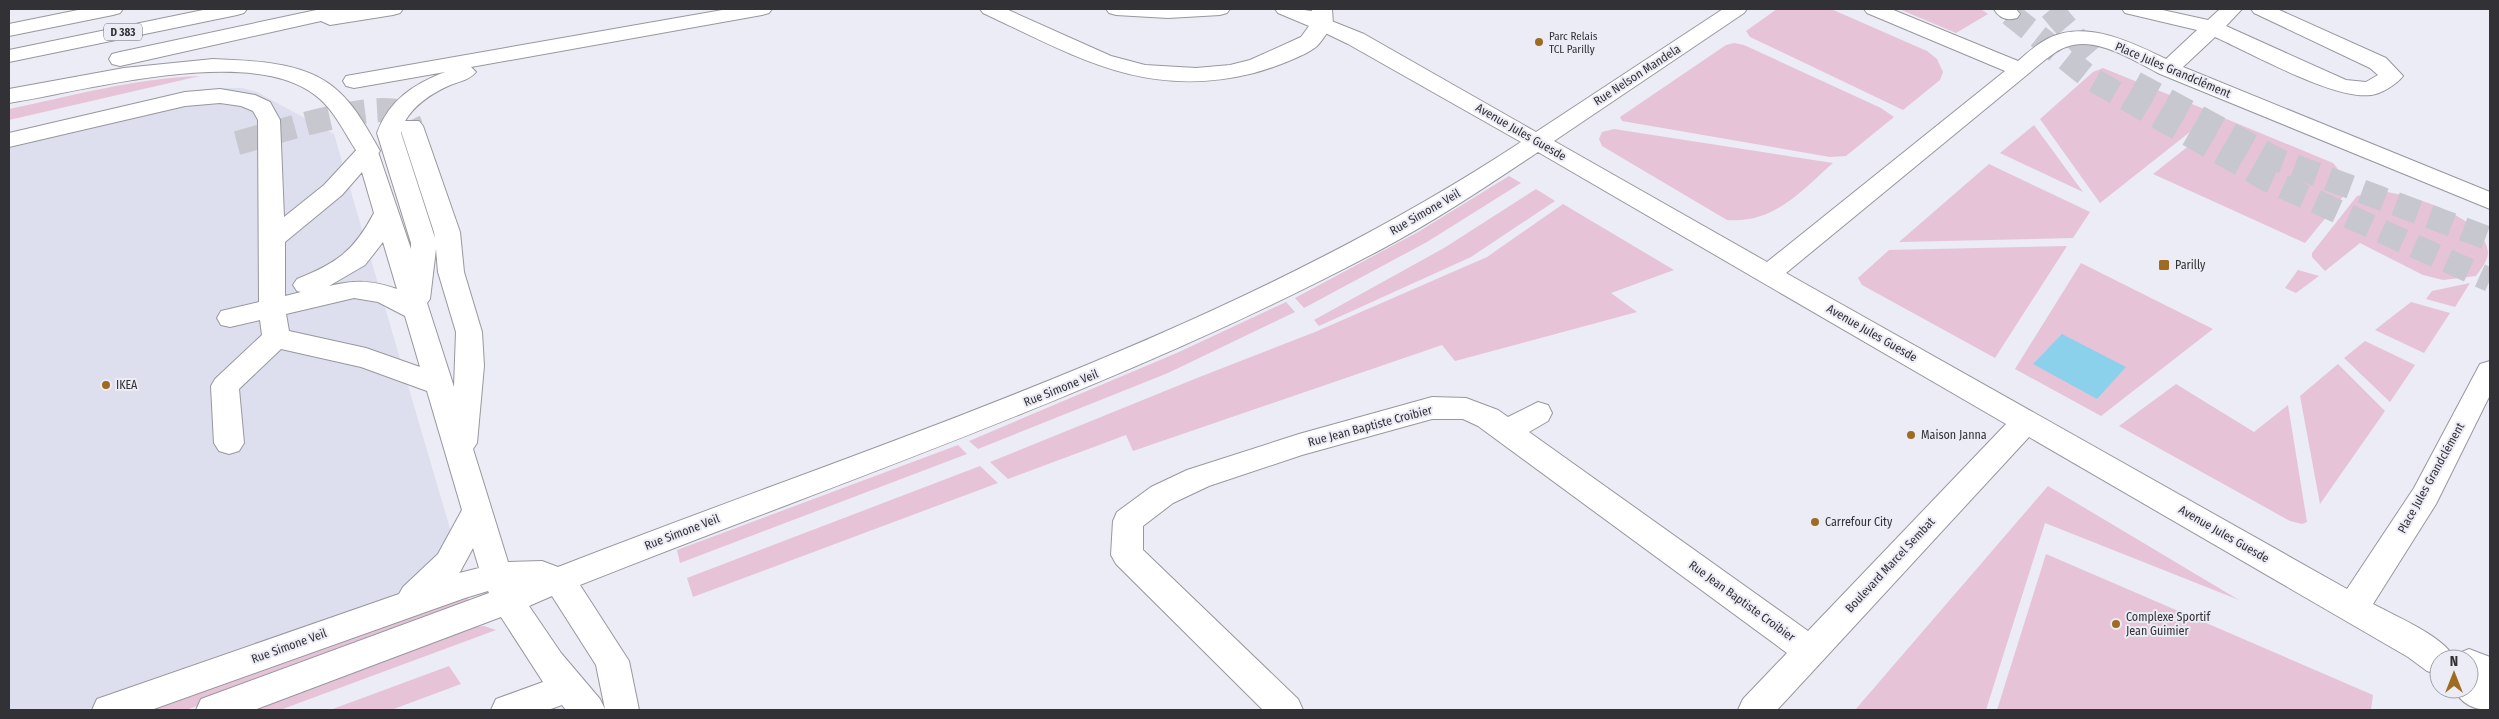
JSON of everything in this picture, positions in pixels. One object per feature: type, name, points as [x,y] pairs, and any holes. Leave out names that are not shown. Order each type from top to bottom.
[{"type":"main road","name":"D 383","points":[[9,30],[113,9]]},
{"type":"main road","name":"D 383","points":[[9,56],[236,9]]},
{"type":"main road","points":[[9,83],[348,9]]},
{"type":"main road","points":[[222,37],[392,9]]},
{"type":"main road","points":[[354,81],[762,9]]},
{"type":"main road","points":[[990,9],[1103,62],[1144,72],[1196,75],[1230,72],[1258,65],[1281,56],[1309,42],[1322,16]]},
{"type":"main road","points":[[1116,9],[1144,12],[1191,12],[1220,9]]},
{"type":"main road","name":"Rue Nelson Mandela","points":[[1536,141],[1737,9]]},
{"type":"main road","points":[[1874,9],[2020,70]]},
{"type":"main road","points":[[2132,9],[2211,27],[2341,86],[2370,89],[2392,76],[2378,62],[2261,9]]},
{"type":"main road","points":[[2168,69],[2184,57],[2211,27],[2232,9]]},
{"type":"main road","name":"Avenue Jules Guesde","points":[[1288,10],[1322,16],[1356,39],[2429,653]]},
{"type":"main road","name":"Place Jules Grandclément","points":[[1768,274],[2020,70],[2057,42],[2074,39],[2095,39],[2119,44],[2168,69],[2490,202]]},
{"type":"main road","points":[[416,310],[424,243],[389,132],[391,122],[401,106],[434,84],[493,63],[560,46]]},
{"type":"main road","points":[[9,96],[175,68],[225,66],[284,71],[306,79],[333,98],[368,151],[438,384],[503,588],[577,699],[508,710]]},
{"type":"main road","points":[[9,140],[185,99],[220,96],[247,100],[262,106],[268,120],[272,302],[276,338]]},
{"type":"main road","points":[[411,126],[448,232],[451,272],[469,332],[470,366],[460,455]]},
{"type":"main road","name":"Rue Simone Veil","points":[[213,710],[414,637],[503,588],[542,574],[559,580],[940,436],[1160,346],[1373,243],[1484,177],[1536,141]]},
{"type":"main road","points":[[272,239],[333,190],[368,151]]},
{"type":"main road","points":[[272,302],[339,273],[358,259],[372,243],[387,212]]},
{"type":"main road","points":[[230,313],[272,302],[354,289],[375,290],[393,297],[416,310]]},
{"type":"main road","points":[[276,338],[366,358],[438,384]]},
{"type":"main road","points":[[229,443],[225,386],[276,338]]},
{"type":"main road","name":"Place Jules Grandclément","points":[[2352,608],[2377,573],[2425,495],[2479,388],[2490,371]]},
{"type":"main road","name":"Rue Jean Baptiste Croibier","points":[[1286,710],[1127,555],[1128,521],[1162,496],[1198,478],[1299,445],[1432,408],[1466,409],[1488,418],[1810,651]]},
{"type":"main road","points":[[1508,431],[1538,413]]},
{"type":"main road","name":"Boulevard Marcel Sembat","points":[[1755,710],[2025,422]]},
{"type":"main road","points":[[403,606],[449,563],[477,510]]},
{"type":"main road","points":[[559,580],[612,661],[622,710]]},
{"type":"main road","name":"Rue Simone Veil","points":[[109,710],[463,585],[503,588]]},
{"type":"main road","points":[[2479,693],[2490,701]]},
{"type":"shaded area","points":[[1777,9],[1831,9],[1927,51],[1937,59],[1943,72],[1940,80],[1903,110],[1750,37],[1746,31]]},
{"type":"shaded area","points":[[1899,9],[1981,9],[1988,14],[1956,33]]},
{"type":"shaded area","points":[[1734,43],[1744,45],[1881,108],[1894,117],[1846,156],[1830,157],[1622,121],[1620,117],[1726,45]]},
{"type":"shaded area","points":[[2103,68],[2214,113],[2100,203],[2040,119],[2093,72]]},
{"type":"shaded area","points":[[200,76],[9,120],[9,109],[128,84],[176,77]]},
{"type":"shaded area","name":"IKEA","points":[[221,88],[242,88],[257,92],[334,134],[464,576],[85,710],[9,710],[9,133],[187,92]]},
{"type":"shaded area","points":[[2224,118],[2333,163],[2338,170],[2346,193],[2305,243],[2153,174]]},
{"type":"shaded area","points":[[2034,125],[2083,192],[2000,153]]},
{"type":"shaded area","points":[[1614,129],[1833,163],[1786,204],[1773,211],[1759,217],[1744,220],[1727,220],[1602,146],[1599,139],[1602,132]]},
{"type":"shaded area","points":[[1989,164],[2090,212],[2073,238],[1899,242]]},
{"type":"shaded area","points":[[1509,176],[1521,183],[1427,242],[1304,308],[1295,298],[1418,232]]},
{"type":"shaded area","points":[[1536,189],[1555,201],[1471,257],[1319,326],[1314,320],[1444,248]]},
{"type":"shaded area","points":[[2378,191],[2407,196],[2425,202],[2460,217],[2474,228],[2484,239],[2488,252],[2485,262],[2476,276],[2443,280],[2423,275],[2360,243],[2325,271],[2312,257],[2312,253],[2357,196]]},
{"type":"shaded area","points":[[1563,204],[1674,270],[1611,293],[1637,312],[1455,361],[1442,345],[1133,451],[1126,435],[1008,479],[990,462],[1315,332],[1487,257]]},
{"type":"shaded area","points":[[2067,246],[1995,358],[1862,285],[1858,278],[1889,250]]},
{"type":"shaded area","points":[[2081,263],[2213,329],[2101,416],[2015,369]]},
{"type":"shaded area","points":[[2298,270],[2319,276],[2296,293],[2285,288]]},
{"type":"shaded area","points":[[2470,283],[2455,307],[2426,299],[2432,291]]},
{"type":"shaded area","points":[[1286,302],[1295,312],[1168,373],[978,449],[969,441],[1179,352]]},
{"type":"shaded area","points":[[2411,302],[2450,313],[2424,353],[2375,330]]},
{"type":"shaded area","points":[[2365,341],[2415,365],[2390,402],[2344,358]]},
{"type":"shaded area","points":[[2338,364],[2385,411],[2320,504],[2300,396]]},
{"type":"shaded area","points":[[2176,384],[2254,432],[2288,405],[2307,522],[2302,524],[2290,521],[2119,426]]},
{"type":"shaded area","points":[[958,445],[967,454],[680,563],[677,550]]},
{"type":"shaded area","points":[[980,466],[998,483],[693,597],[687,578]]},
{"type":"shaded area","points":[[2048,486],[2239,600],[2045,523],[1986,710],[1855,710]]},
{"type":"shaded area","name":"Complexe Sportif Jean Guimier","points":[[2046,554],[2373,695],[2371,710],[1997,710]]},
{"type":"shaded area","points":[[467,594],[470,606],[468,609],[186,710],[138,710]]},
{"type":"shaded area","points":[[484,626],[496,630],[280,710],[239,710],[464,628]]},
{"type":"shaded area","points":[[449,666],[461,684],[391,710],[330,710]]},
{"type":"water","points":[[2062,334],[2126,367],[2097,399],[2033,364]]},
{"type":"tunnel","points":[[2051,9],[2097,63]]},
{"type":"tunnel","points":[[2010,14],[2090,78],[2268,180],[2490,280]]},
{"type":"tunnel","points":[[2135,83],[2278,160],[2490,239]]},
{"type":"tunnel","points":[[237,143],[320,120],[366,111],[385,110],[399,112],[404,114],[411,126]]},
{"type":"place","name":"Parc Relais TCL Parilly","points":[[1539,42]]},
{"type":"place","name":"Parilly","points":[[2164,265]]},
{"type":"place","name":"IKEA","points":[[106,385]]},
{"type":"place","name":"Maison Janna","points":[[1911,435]]},
{"type":"place","name":"Carrefour City","points":[[1815,522]]},
{"type":"place","name":"Complexe Sportif Jean Guimier","points":[[2116,624]]}]
